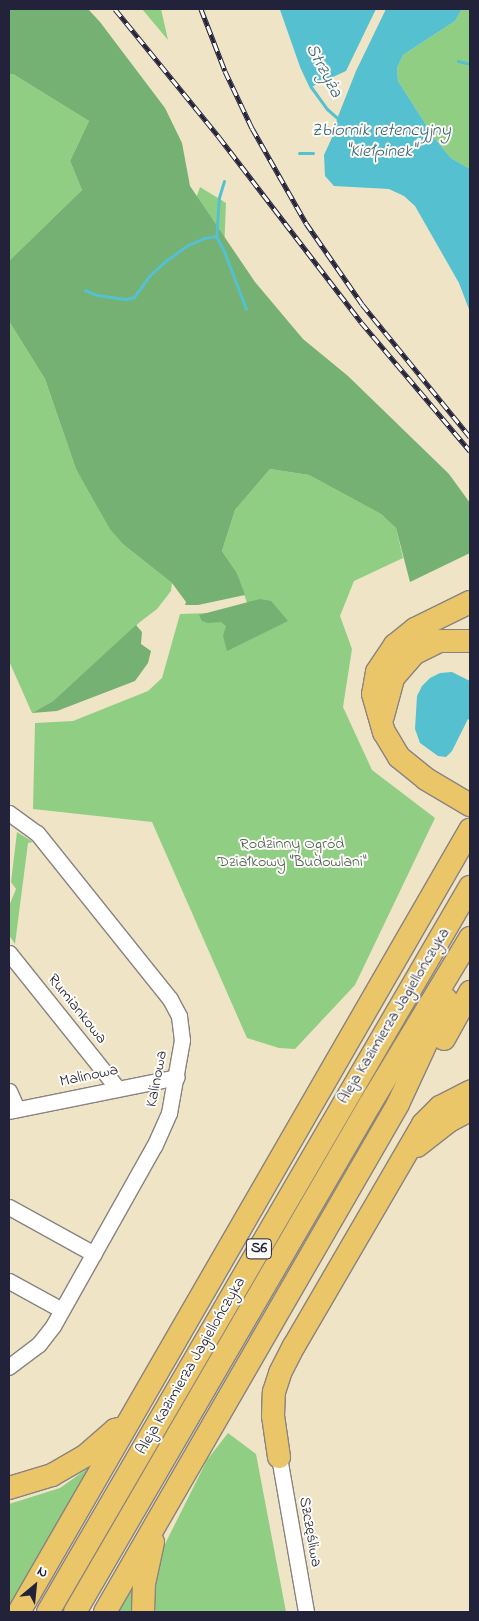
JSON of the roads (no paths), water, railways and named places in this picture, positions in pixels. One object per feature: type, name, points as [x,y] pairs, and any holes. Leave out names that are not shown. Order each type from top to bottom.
[{"type":"highway","points":[[470,602],[415,630],[388,652],[377,672],[372,694],[381,724],[392,749],[406,764],[470,805]]},
{"type":"highway","points":[[381,724],[388,688],[392,678],[406,660],[423,648],[440,641],[470,641]]},
{"type":"highway","points":[[19,1612],[470,830]]},
{"type":"highway","name":"Aleja Kazimierza Jagiellończyka","points":[[48,1612],[470,887]]},
{"type":"highway","points":[[105,1612],[398,1104],[442,1011],[466,945]]},
{"type":"highway","name":"Aleja Kazimierza Jagiellończyka","points":[[75,1612],[365,1112],[466,945]]},
{"type":"highway","points":[[398,1104],[414,1092],[470,992]]},
{"type":"highway","points":[[280,1457],[273,1407],[274,1392],[280,1372],[422,1124],[440,1106],[470,1092]]},
{"type":"highway","points":[[406,1154],[437,1129],[470,1110]]},
{"type":"highway","points":[[9,1488],[52,1474],[85,1456],[115,1430],[125,1428]]},
{"type":"highway","points":[[142,1612],[144,1584],[158,1521]]},
{"type":"street","name":"Kalinowa","points":[[9,814],[37,833],[170,999],[179,1016],[182,1040],[177,1077],[169,1113],[62,1310],[38,1344],[9,1367]]},
{"type":"street","name":"Rumiankowa","points":[[9,952],[117,1088]]},
{"type":"street","name":"Malinowa","points":[[13,1110],[177,1077]]},
{"type":"street","points":[[9,1091],[13,1110]]},
{"type":"street","points":[[9,1207],[94,1254]]},
{"type":"street","points":[[9,1281],[62,1310]]},
{"type":"street","name":"Szczęśliwa","points":[[280,1457],[306,1612]]},
{"type":"water","points":[[281,9],[376,9],[346,71],[311,87],[301,66]]},
{"type":"water","name":"Zbiornik retencyjny \"Kiełpinek\"","points":[[386,9],[462,9],[455,21],[403,55],[397,68],[398,81],[435,139],[451,158],[470,169],[470,312],[459,283],[415,206],[404,196],[389,189],[334,186],[325,176],[324,155],[335,131],[337,119],[356,71]]},
{"type":"water","points":[[452,672],[470,681],[470,720],[468,719],[452,751],[446,757],[438,756],[420,743],[415,729],[417,696],[422,686],[430,678],[440,673]]},
{"type":"waterway","name":"Strzyża","points":[[281,9],[301,66],[311,87],[327,109],[341,121]]},
{"type":"waterway","points":[[458,61],[470,64]]},
{"type":"waterway","points":[[299,153],[313,153]]},
{"type":"waterway","points":[[224,181],[219,197],[216,236],[224,251],[246,309]]},
{"type":"waterway","points":[[85,290],[97,295],[127,299],[134,297],[149,276],[167,260],[186,246],[204,238],[216,236]]},
{"type":"railway","points":[[115,9],[219,137],[361,322],[470,451]]},
{"type":"railway","points":[[201,9],[225,71],[252,128],[306,223],[362,304],[470,437]]},
{"type":"park label","name":"Rodzinny Ogród Działkowy \"Budowlani\"","points":[[292,853]]}]
